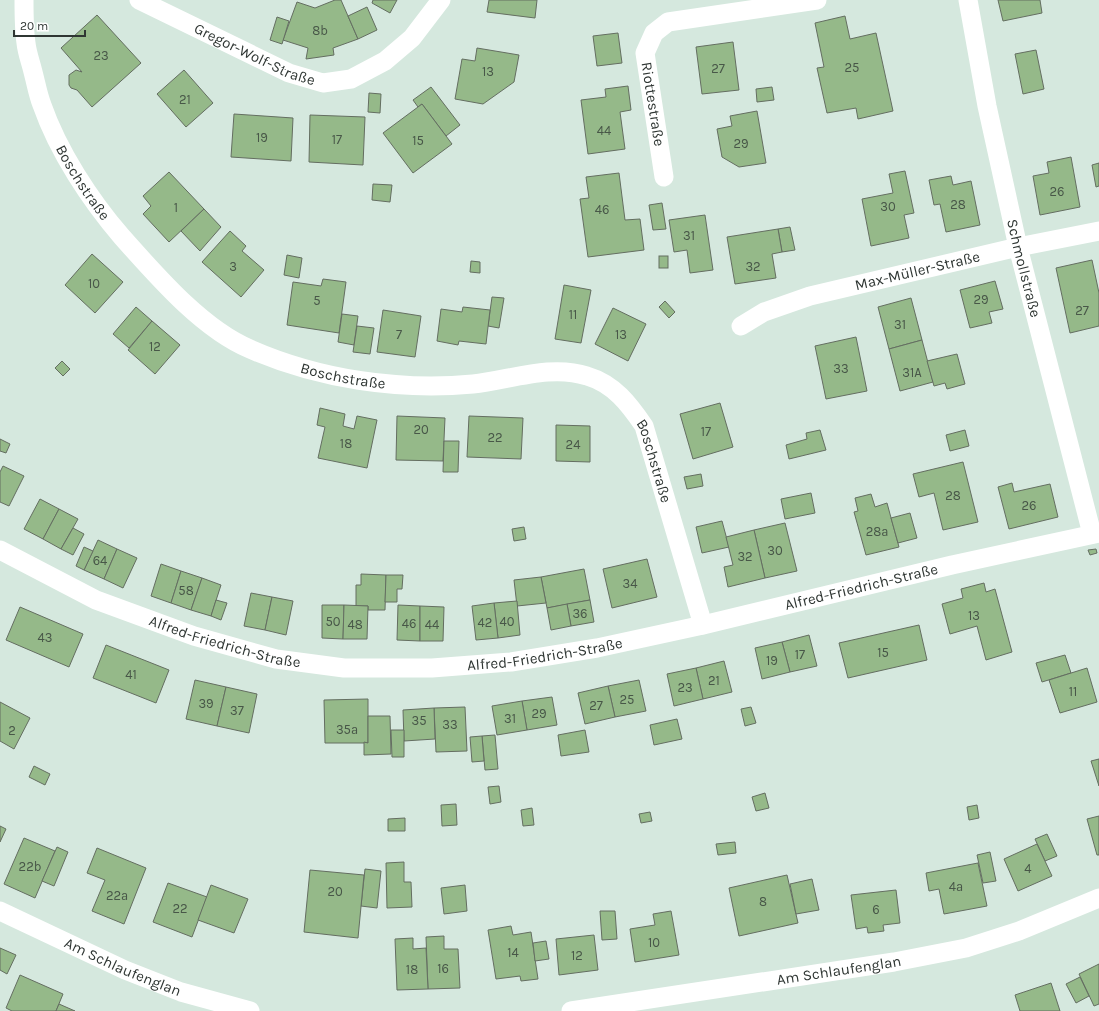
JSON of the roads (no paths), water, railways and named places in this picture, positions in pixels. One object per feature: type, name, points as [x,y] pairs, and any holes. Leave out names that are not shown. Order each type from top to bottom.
[{"type":"street","name":"Boschstraße","points":[[24,0],[26,44],[42,106],[66,157],[107,220],[156,275],[201,318],[248,349],[299,367],[363,381],[419,386],[472,384],[559,371],[587,376],[611,386],[630,406],[644,426],[703,625]]},
{"type":"street","name":"Gregor-Wolf-Straße","points":[[139,0],[289,73],[323,83],[351,79],[385,61],[412,38],[441,0]]},
{"type":"street","name":"Riottestraße","points":[[664,177],[645,53],[654,33],[668,22],[817,0]]},
{"type":"street","name":"Schmollstraße","points":[[968,0],[987,106],[1018,247],[1096,534]]},
{"type":"street","name":"Max-Müller-Straße","points":[[741,326],[764,312],[810,296],[1018,247],[1099,231]]},
{"type":"street","name":"Alfred-Friedrich-Straße","points":[[0,550],[96,600],[194,636],[276,658],[344,668],[432,668],[511,662],[597,648],[703,625],[952,564],[1096,534]]},
{"type":"street","name":"Am Schlaufenglan","points":[[571,1011],[894,962],[966,948],[1019,931],[1099,898]]},
{"type":"street","name":"Am Schlaufenglan","points":[[0,911],[125,970],[181,992],[250,1011]]}]
